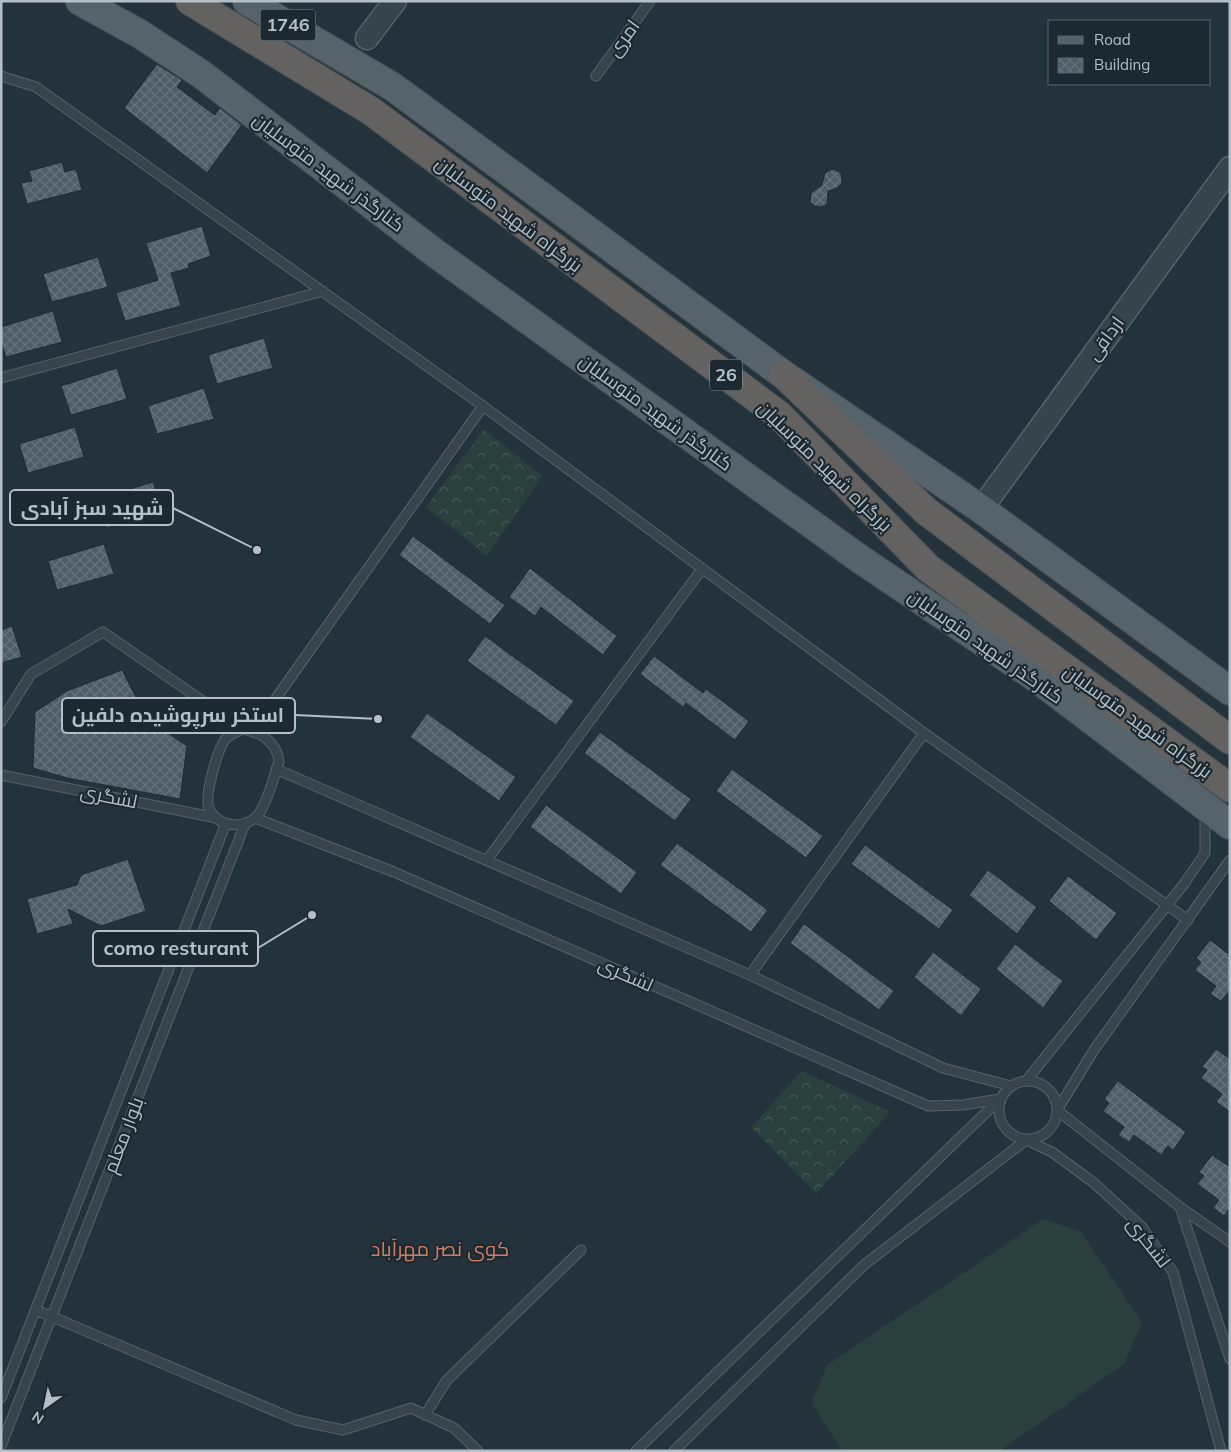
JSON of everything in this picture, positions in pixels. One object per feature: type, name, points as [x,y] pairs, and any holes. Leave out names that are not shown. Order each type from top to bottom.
[{"type":"highway","name":"بزرگراه شهید متوسلیان","points":[[190,1],[371,111],[780,415],[928,568],[1230,788]]},
{"type":"highway","name":"بزرگراه شهید متوسلیان","points":[[784,375],[926,511],[1230,740]]},
{"type":"main road","name":"کنارگذر شهید متوسلیان","points":[[80,1],[140,34],[201,74],[435,253],[860,559],[1035,677],[1230,825]]},
{"type":"main road","name":"1746","points":[[247,1],[393,87],[784,375]]},
{"type":"main road","points":[[784,375],[981,509],[1230,691]]},
{"type":"main road","points":[[946,580],[1035,677]]},
{"type":"street","points":[[367,38],[395,1]]},
{"type":"street","name":"ارداقی","points":[[981,509],[1230,168]]},
{"type":"lane","name":"امری","points":[[596,76],[650,1]]},
{"type":"lane","points":[[1,76],[36,87],[323,291],[483,406],[924,733],[1188,920]]},
{"type":"lane","points":[[1,378],[323,291]]},
{"type":"lane","points":[[260,732],[274,701],[483,406]]},
{"type":"lane","points":[[487,860],[702,568]]},
{"type":"lane","points":[[1,722],[31,674],[103,632],[243,729],[260,732],[270,741],[278,754],[279,762],[260,812],[255,818],[245,824],[235,825],[217,818],[209,810],[206,795],[224,741],[232,733],[243,729]]},
{"type":"lane","points":[[750,975],[924,733]]},
{"type":"lane","points":[[276,769],[750,975],[943,1068],[1011,1086]]},
{"type":"lane","name":"لشگری","points":[[1,775],[217,818]]},
{"type":"lane","points":[[636,1451],[1000,1099],[1011,1086],[1026,1081],[1184,884],[1204,853],[1205,806]]},
{"type":"lane","name":"لشگری","points":[[255,818],[394,872],[928,1106],[963,1105],[1000,1099]]},
{"type":"lane","name":"بلوار معلم","points":[[1,1398],[226,823]]},
{"type":"lane","name":"بلوار معلم","points":[[1,1446],[245,824]]},
{"type":"lane","points":[[1057,1110],[1094,1050],[1230,860]]},
{"type":"lane","points":[[1000,1099],[998,1108],[1003,1126],[1017,1138],[1035,1139],[1044,1135],[1056,1120],[1057,1110],[1055,1101],[1044,1086],[1026,1081]]},
{"type":"lane","points":[[1057,1110],[1180,1207],[1230,1242]]},
{"type":"lane","points":[[674,1451],[864,1265],[1026,1140]]},
{"type":"lane","name":"لشگری","points":[[1026,1140],[1052,1152],[1094,1183],[1142,1227],[1173,1272],[1221,1451]]},
{"type":"lane","name":"لشگری","points":[[1180,1207],[1230,1359]]},
{"type":"lane","points":[[425,1415],[447,1380],[582,1250]]},
{"type":"lane","points":[[36,1310],[296,1420],[343,1430],[410,1408],[454,1428],[478,1451]]},
{"type":"green space","points":[[484,429],[542,476],[487,556],[426,507]]},
{"type":"green space","points":[[802,1071],[890,1112],[816,1194],[751,1127]]},
{"type":"green space","points":[[1043,1219],[1080,1231],[1142,1322],[1124,1364],[1000,1451],[842,1451],[812,1403],[827,1365]]},
{"type":"building","points":[[157,64],[182,80],[177,87],[215,115],[220,108],[242,125],[207,173],[124,108]]},
{"type":"building","points":[[62,162],[65,172],[76,169],[82,190],[27,204],[21,183],[32,181],[29,171]]},
{"type":"building","points":[[833,169],[841,173],[842,183],[837,188],[828,191],[827,204],[821,207],[815,206],[810,202],[811,193],[822,185],[825,173]]},
{"type":"building","points":[[202,226],[211,256],[188,264],[189,268],[171,273],[181,306],[125,321],[116,293],[158,280],[146,243]]},
{"type":"building","points":[[98,257],[108,287],[52,302],[43,274]]},
{"type":"building","points":[[53,311],[62,342],[6,357],[1,342],[1,327]]},
{"type":"building","points":[[264,338],[273,368],[217,384],[208,355]]},
{"type":"building","points":[[117,368],[127,399],[71,415],[61,386]]},
{"type":"building","points":[[204,388],[214,419],[157,434],[148,406]]},
{"type":"building","points":[[75,427],[84,457],[28,473],[19,444]]},
{"type":"building","points":[[153,482],[163,512],[107,528],[98,499]]},
{"type":"building","points":[[413,536],[505,605],[490,624],[399,555]]},
{"type":"building","points":[[104,544],[114,574],[57,590],[48,561]]},
{"type":"building","points":[[530,568],[617,636],[603,655],[541,607],[535,616],[509,597]]},
{"type":"building","points":[[12,626],[22,657],[1,663],[1,630]]},
{"type":"building","points":[[485,636],[574,701],[556,725],[467,661]]},
{"type":"building","points":[[654,656],[703,693],[706,689],[749,721],[735,740],[686,703],[683,707],[640,674]]},
{"type":"building","points":[[122,670],[147,719],[187,746],[180,799],[67,778],[33,768],[35,712],[67,691]]},
{"type":"building","points":[[427,713],[516,777],[499,801],[410,737]]},
{"type":"building","points":[[600,732],[691,799],[675,821],[584,753]]},
{"type":"building","points":[[732,769],[823,836],[806,858],[716,791]]},
{"type":"building","points":[[546,805],[637,872],[621,894],[530,827]]},
{"type":"building","points":[[677,843],[768,910],[751,932],[660,865]]},
{"type":"building","points":[[865,845],[953,910],[939,929],[851,864]]},
{"type":"building","points":[[128,859],[146,911],[101,926],[68,909],[73,924],[37,934],[27,899],[77,885],[81,875]]},
{"type":"building","points":[[988,870],[1037,907],[1017,934],[969,895]]},
{"type":"building","points":[[1068,876],[1117,913],[1096,940],[1049,901]]},
{"type":"building","points":[[804,924],[894,991],[879,1010],[790,943]]},
{"type":"building","points":[[1210,940],[1230,955],[1230,990],[1221,1001],[1210,994],[1216,986],[1195,970],[1201,962],[1196,958]]},
{"type":"building","points":[[1015,944],[1063,981],[1043,1008],[996,969]]},
{"type":"building","points":[[933,952],[981,989],[961,1016],[914,977]]},
{"type":"building","points":[[1216,1049],[1230,1059],[1230,1112],[1216,1102],[1222,1094],[1201,1078],[1207,1070],[1202,1067]]},
{"type":"building","points":[[1118,1081],[1186,1132],[1173,1150],[1168,1146],[1161,1155],[1134,1135],[1129,1142],[1118,1135],[1124,1127],[1103,1111],[1109,1103],[1104,1099]]},
{"type":"building","points":[[1212,1155],[1230,1167],[1230,1208],[1224,1216],[1213,1208],[1219,1200],[1197,1184],[1204,1176],[1199,1172]]},
{"type":"place","name":"شهید سبز آبادی","points":[[257,550]]},
{"type":"place","name":"استخر سرپوشیده دلفین","points":[[378,719]]},
{"type":"place","name":"como resturant","points":[[312,915]]},
{"type":"district","name":"کوی نصر مهرآباد","points":[[440,1249]]}]
